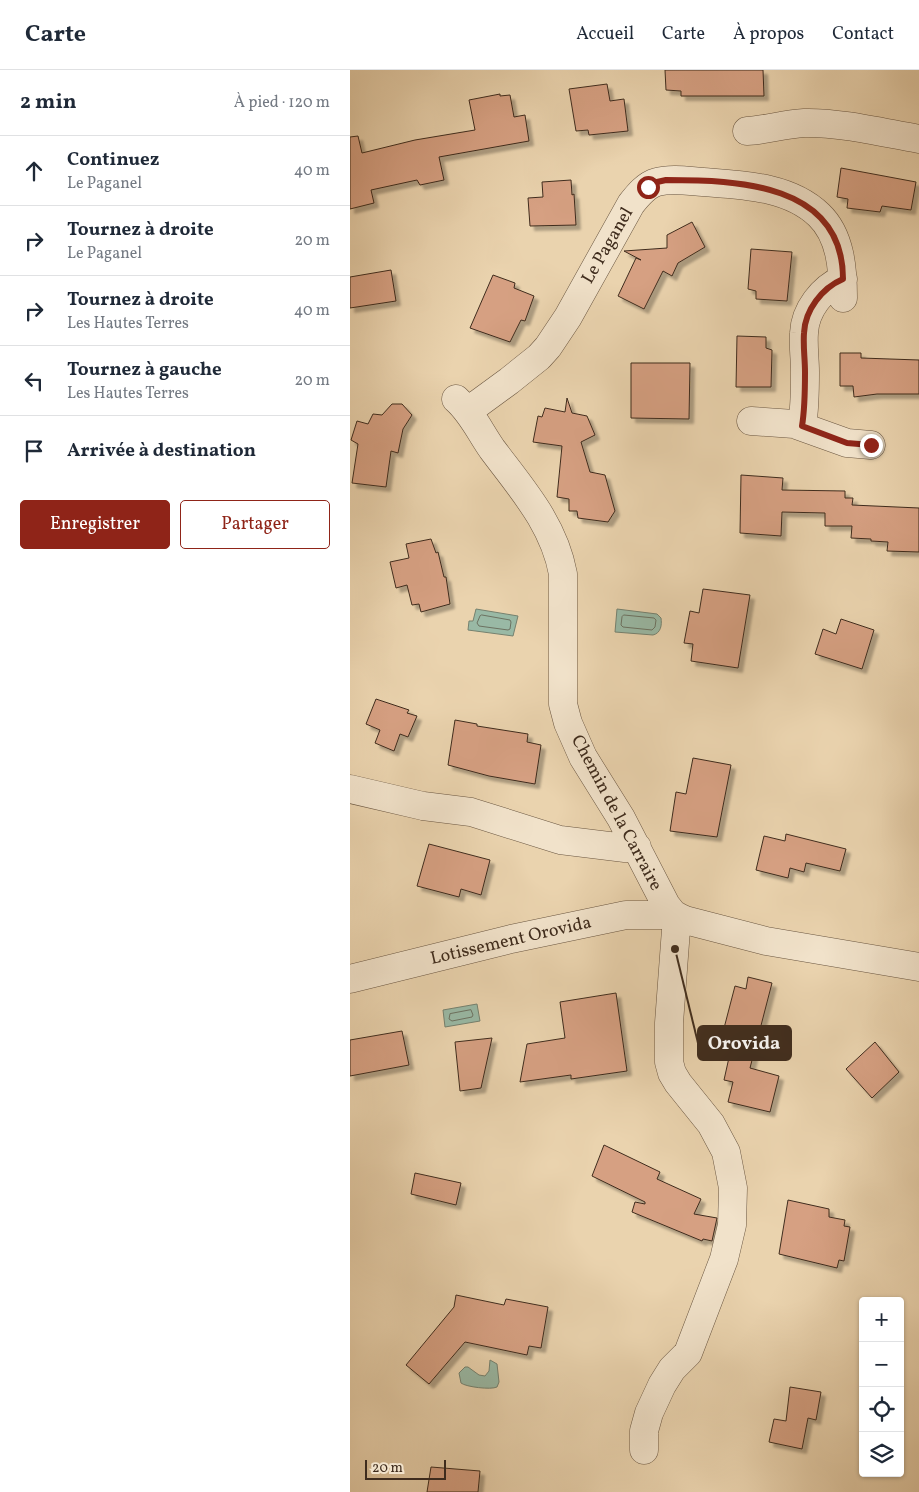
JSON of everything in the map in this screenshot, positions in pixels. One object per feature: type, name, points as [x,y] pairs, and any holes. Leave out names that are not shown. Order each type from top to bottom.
[{"type":"street","points":[[747,131],[806,123],[838,126],[919,139]]},
{"type":"street","name":"Le Paganel","points":[[462,405],[509,381],[539,357],[548,347],[568,317],[631,204],[640,193],[657,182],[687,180],[744,185],[772,191],[798,201],[820,215],[831,232],[840,256],[843,288],[830,286],[820,296],[807,317],[804,334],[805,391],[802,426]]},
{"type":"street","name":"Chemin de la Carraire","points":[[462,405],[540,513],[555,545],[562,574],[563,695],[568,723],[583,757],[621,818],[661,897],[676,916]]},
{"type":"street","points":[[751,421],[784,422],[802,426],[847,443],[871,445]]},
{"type":"street","points":[[350,788],[422,806],[471,812],[560,840],[637,848]]},
{"type":"street","name":"Lotissement Orovida","points":[[350,979],[511,939],[626,915],[676,916]]},
{"type":"street","points":[[644,1450],[644,1431],[649,1413],[672,1369],[688,1353],[724,1259],[730,1241],[732,1226],[733,1188],[726,1152],[711,1124],[678,1083],[672,1073],[669,1062],[669,1023],[676,916],[722,931],[766,941],[919,968]]},
{"type":"water","points":[[476,609],[518,616],[513,636],[468,630],[469,621],[473,621]]},
{"type":"water","points":[[617,609],[657,614],[661,618],[658,632],[653,635],[615,632]]},
{"type":"water","points":[[477,1004],[480,1021],[445,1027],[443,1010]]},
{"type":"water","points":[[490,1360],[497,1364],[499,1382],[497,1387],[479,1388],[461,1383],[459,1373],[465,1367],[479,1375],[485,1376],[489,1371]]},
{"type":"building","points":[[665,70],[763,70],[764,96],[681,96],[681,91],[666,90]]},
{"type":"building","points":[[607,84],[610,101],[624,99],[628,131],[589,135],[588,130],[576,131],[569,89]]},
{"type":"building","points":[[500,94],[500,96],[510,95],[514,117],[525,115],[529,141],[439,157],[444,180],[420,185],[417,180],[371,190],[374,203],[350,209],[350,137],[358,136],[362,153],[415,140],[475,130],[469,100]]},
{"type":"building","points":[[841,168],[916,182],[911,210],[882,206],[880,212],[847,208],[848,199],[837,197]]},
{"type":"building","points":[[571,180],[576,225],[530,226],[528,198],[543,197],[542,182]]},
{"type":"building","points":[[692,222],[705,247],[678,263],[672,276],[663,271],[644,309],[618,296],[636,258],[641,260],[624,251],[667,248],[667,235]]},
{"type":"building","points":[[751,249],[792,252],[787,301],[756,299],[756,291],[748,289]]},
{"type":"building","points":[[391,270],[396,301],[350,308],[350,277]]},
{"type":"building","points":[[493,275],[515,283],[514,288],[534,296],[525,321],[521,320],[510,342],[470,328]]},
{"type":"building","points":[[737,336],[766,337],[766,348],[772,350],[771,387],[736,387]]},
{"type":"building","points":[[840,353],[861,353],[861,358],[919,360],[919,394],[877,394],[854,397],[853,386],[840,386]]},
{"type":"building","points":[[631,363],[690,363],[689,419],[631,418]]},
{"type":"building","points":[[567,398],[572,413],[587,416],[595,435],[581,442],[590,472],[605,475],[615,511],[608,522],[578,518],[577,511],[569,511],[569,499],[557,497],[562,446],[533,442],[538,416],[542,417],[545,408],[565,412]]},
{"type":"building","points":[[392,404],[402,404],[412,415],[403,429],[398,453],[391,451],[386,487],[352,483],[358,444],[351,440],[357,421],[368,424],[373,414],[382,415]]},
{"type":"building","points":[[741,475],[783,478],[782,490],[845,491],[845,498],[853,498],[852,505],[919,508],[919,552],[887,551],[888,542],[851,538],[852,526],[825,526],[825,513],[782,512],[781,536],[740,533]]},
{"type":"building","points":[[431,539],[436,553],[438,552],[444,577],[446,577],[450,604],[421,612],[419,604],[412,605],[407,585],[396,588],[390,562],[409,558],[406,544]]},
{"type":"building","points":[[703,589],[750,595],[738,668],[691,661],[693,644],[684,643],[690,611],[699,613]]},
{"type":"building","points":[[841,619],[874,630],[862,669],[815,654],[823,629],[836,634]]},
{"type":"building","points":[[376,699],[409,710],[407,713],[417,716],[408,737],[400,734],[394,751],[375,743],[380,730],[366,724]]},
{"type":"building","points":[[455,720],[477,724],[477,726],[528,734],[527,742],[541,745],[535,784],[489,776],[448,765]]},
{"type":"building","points":[[693,758],[731,765],[717,837],[670,831],[676,792],[686,794]]},
{"type":"building","points":[[786,834],[846,849],[840,871],[806,863],[804,872],[790,868],[788,878],[756,870],[764,836],[785,841]]},
{"type":"building","points":[[429,844],[490,860],[481,895],[461,889],[459,897],[417,886]]},
{"type":"building","points":[[748,977],[772,983],[750,1068],[779,1076],[770,1112],[728,1102],[733,1082],[724,1080],[734,1035],[723,1032],[735,986],[746,989]]},
{"type":"building","points":[[616,993],[627,1071],[571,1079],[571,1075],[520,1082],[527,1044],[565,1038],[560,1002]]},
{"type":"building","points":[[402,1031],[409,1065],[350,1076],[350,1040]]},
{"type":"building","points":[[492,1038],[481,1088],[460,1091],[455,1042]]},
{"type":"building","points":[[875,1042],[899,1072],[872,1098],[846,1069]]},
{"type":"building","points":[[604,1145],[660,1172],[657,1179],[701,1199],[694,1214],[717,1218],[712,1241],[703,1239],[702,1241],[632,1212],[635,1202],[645,1204],[645,1202],[592,1176]]},
{"type":"building","points":[[415,1173],[461,1183],[456,1205],[411,1194]]},
{"type":"building","points":[[788,1200],[829,1209],[829,1217],[845,1220],[844,1226],[850,1227],[844,1261],[839,1260],[837,1268],[779,1254]]},
{"type":"building","points":[[456,1295],[504,1305],[506,1299],[548,1307],[541,1348],[529,1346],[527,1355],[465,1342],[429,1384],[406,1365],[454,1307]]},
{"type":"building","points":[[790,1387],[821,1392],[816,1420],[808,1418],[802,1449],[769,1442],[774,1419],[786,1421]]},
{"type":"building","points":[[431,1467],[480,1471],[478,1492],[427,1492]]},
{"type":"place","name":"Orovida","points":[[675,949]]},
{"type":"route","points":[[648,187],[666,180],[744,185],[787,195],[820,215],[834,238],[840,256],[843,279],[830,286],[820,296],[811,308],[804,327],[805,391],[802,426],[847,443],[871,445]]}]
